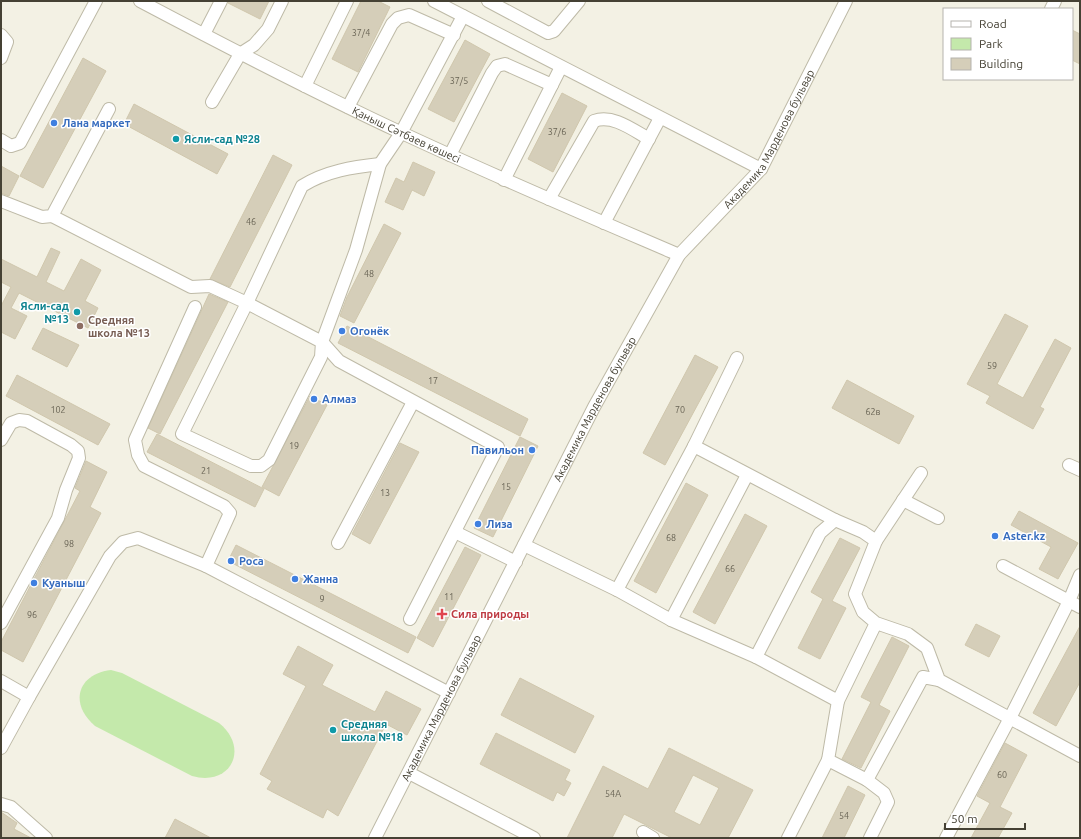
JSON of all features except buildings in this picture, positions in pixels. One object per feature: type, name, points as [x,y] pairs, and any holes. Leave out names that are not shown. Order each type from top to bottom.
[{"type":"street","points":[[1,140],[11,146],[20,143],[96,1]]},
{"type":"street","points":[[204,34],[221,1]]},
{"type":"street","points":[[212,102],[240,54],[254,45],[268,29],[282,1]]},
{"type":"street","points":[[305,86],[347,1]]},
{"type":"street","points":[[434,1],[561,68],[761,169]]},
{"type":"street","points":[[488,1],[548,33],[554,31],[579,1]]},
{"type":"street","name":"Академика Марденова бульвар","points":[[375,838],[594,407],[679,255],[761,169],[846,1]]},
{"type":"street","name":"Қаныш Сәтбаев көшесі","points":[[148,3],[240,54],[401,133],[504,180],[679,255]]},
{"type":"street","points":[[348,107],[392,24],[398,18],[409,15],[454,34]]},
{"type":"street","points":[[380,164],[347,168],[310,181],[302,186],[247,303],[182,434],[251,466],[261,466],[269,460],[321,357],[322,342],[356,250],[380,164],[401,133],[463,16]]},
{"type":"street","points":[[1,35],[7,42],[1,58]]},
{"type":"street","points":[[450,155],[497,66],[506,64],[552,85]]},
{"type":"street","points":[[504,180],[561,68]]},
{"type":"street","points":[[52,216],[109,109]]},
{"type":"street","points":[[549,199],[594,121],[603,118],[612,119],[649,139]]},
{"type":"street","points":[[604,223],[660,118]]},
{"type":"street","points":[[3,204],[42,218],[52,216],[191,287],[210,286],[247,303],[322,342],[339,361],[412,402],[498,447],[410,619]]},
{"type":"street","points":[[195,306],[135,440],[138,456],[144,466],[224,506],[230,512],[206,566]]},
{"type":"street","points":[[617,590],[694,446],[737,358]]},
{"type":"street","points":[[338,543],[412,402]]},
{"type":"street","points":[[1,440],[11,423],[27,421],[72,445],[78,452],[79,458],[66,490],[58,518],[1,623]]},
{"type":"street","points":[[694,446],[834,520],[863,532],[876,541]]},
{"type":"street","points":[[921,473],[876,541],[855,594],[863,612],[876,623],[908,634],[927,648],[939,680]]},
{"type":"street","points":[[671,620],[747,475]]},
{"type":"street","points":[[903,500],[938,518]]},
{"type":"street","points":[[756,658],[820,533],[834,520]]},
{"type":"street","points":[[455,532],[516,562]]},
{"type":"street","points":[[1,748],[110,556],[123,542],[138,538],[206,566],[449,693]]},
{"type":"street","points":[[524,545],[617,590],[671,620],[756,658],[838,701]]},
{"type":"street","points":[[1003,566],[1075,604]]},
{"type":"street","points":[[946,838],[1010,718],[1075,604],[1080,576]]},
{"type":"street","points":[[788,838],[828,760],[838,701],[876,623]]},
{"type":"street","points":[[867,780],[923,677],[939,680],[1079,753]]},
{"type":"street","points":[[1,681],[29,697]]},
{"type":"street","points":[[828,760],[867,780],[884,793],[888,802],[870,838]]},
{"type":"street","points":[[409,773],[534,838]]},
{"type":"street","points":[[1,804],[11,807],[46,838]]},
{"type":"street","points":[[642,832],[653,838]]},
{"type":"green space","points":[[111,670],[122,673],[219,723],[228,733],[233,743],[234,754],[232,763],[226,771],[217,776],[206,778],[192,776],[95,726],[82,709],[80,691],[90,677]]},
{"type":"place","name":"Лана маркет","points":[[54,123]]},
{"type":"place","name":"Ясли-сад №28","points":[[176,139]]},
{"type":"place","name":"Ясли-сад №13","points":[[77,312]]},
{"type":"place","name":"Средняя школа №13","points":[[80,326]]},
{"type":"place","name":"Огонёк","points":[[342,331]]},
{"type":"place","name":"Алмаз","points":[[314,399]]},
{"type":"place","name":"Павильон","points":[[532,450]]},
{"type":"place","name":"Лиза","points":[[478,524]]},
{"type":"place","name":"Aster.kz","points":[[995,536]]},
{"type":"place","name":"Роса","points":[[231,561]]},
{"type":"place","name":"Жанна","points":[[295,579]]},
{"type":"place","name":"Куаныш","points":[[34,583]]},
{"type":"place","name":"Сила природы","points":[[442,614]]},
{"type":"place","name":"Средняя школа №18","points":[[333,730]]}]
